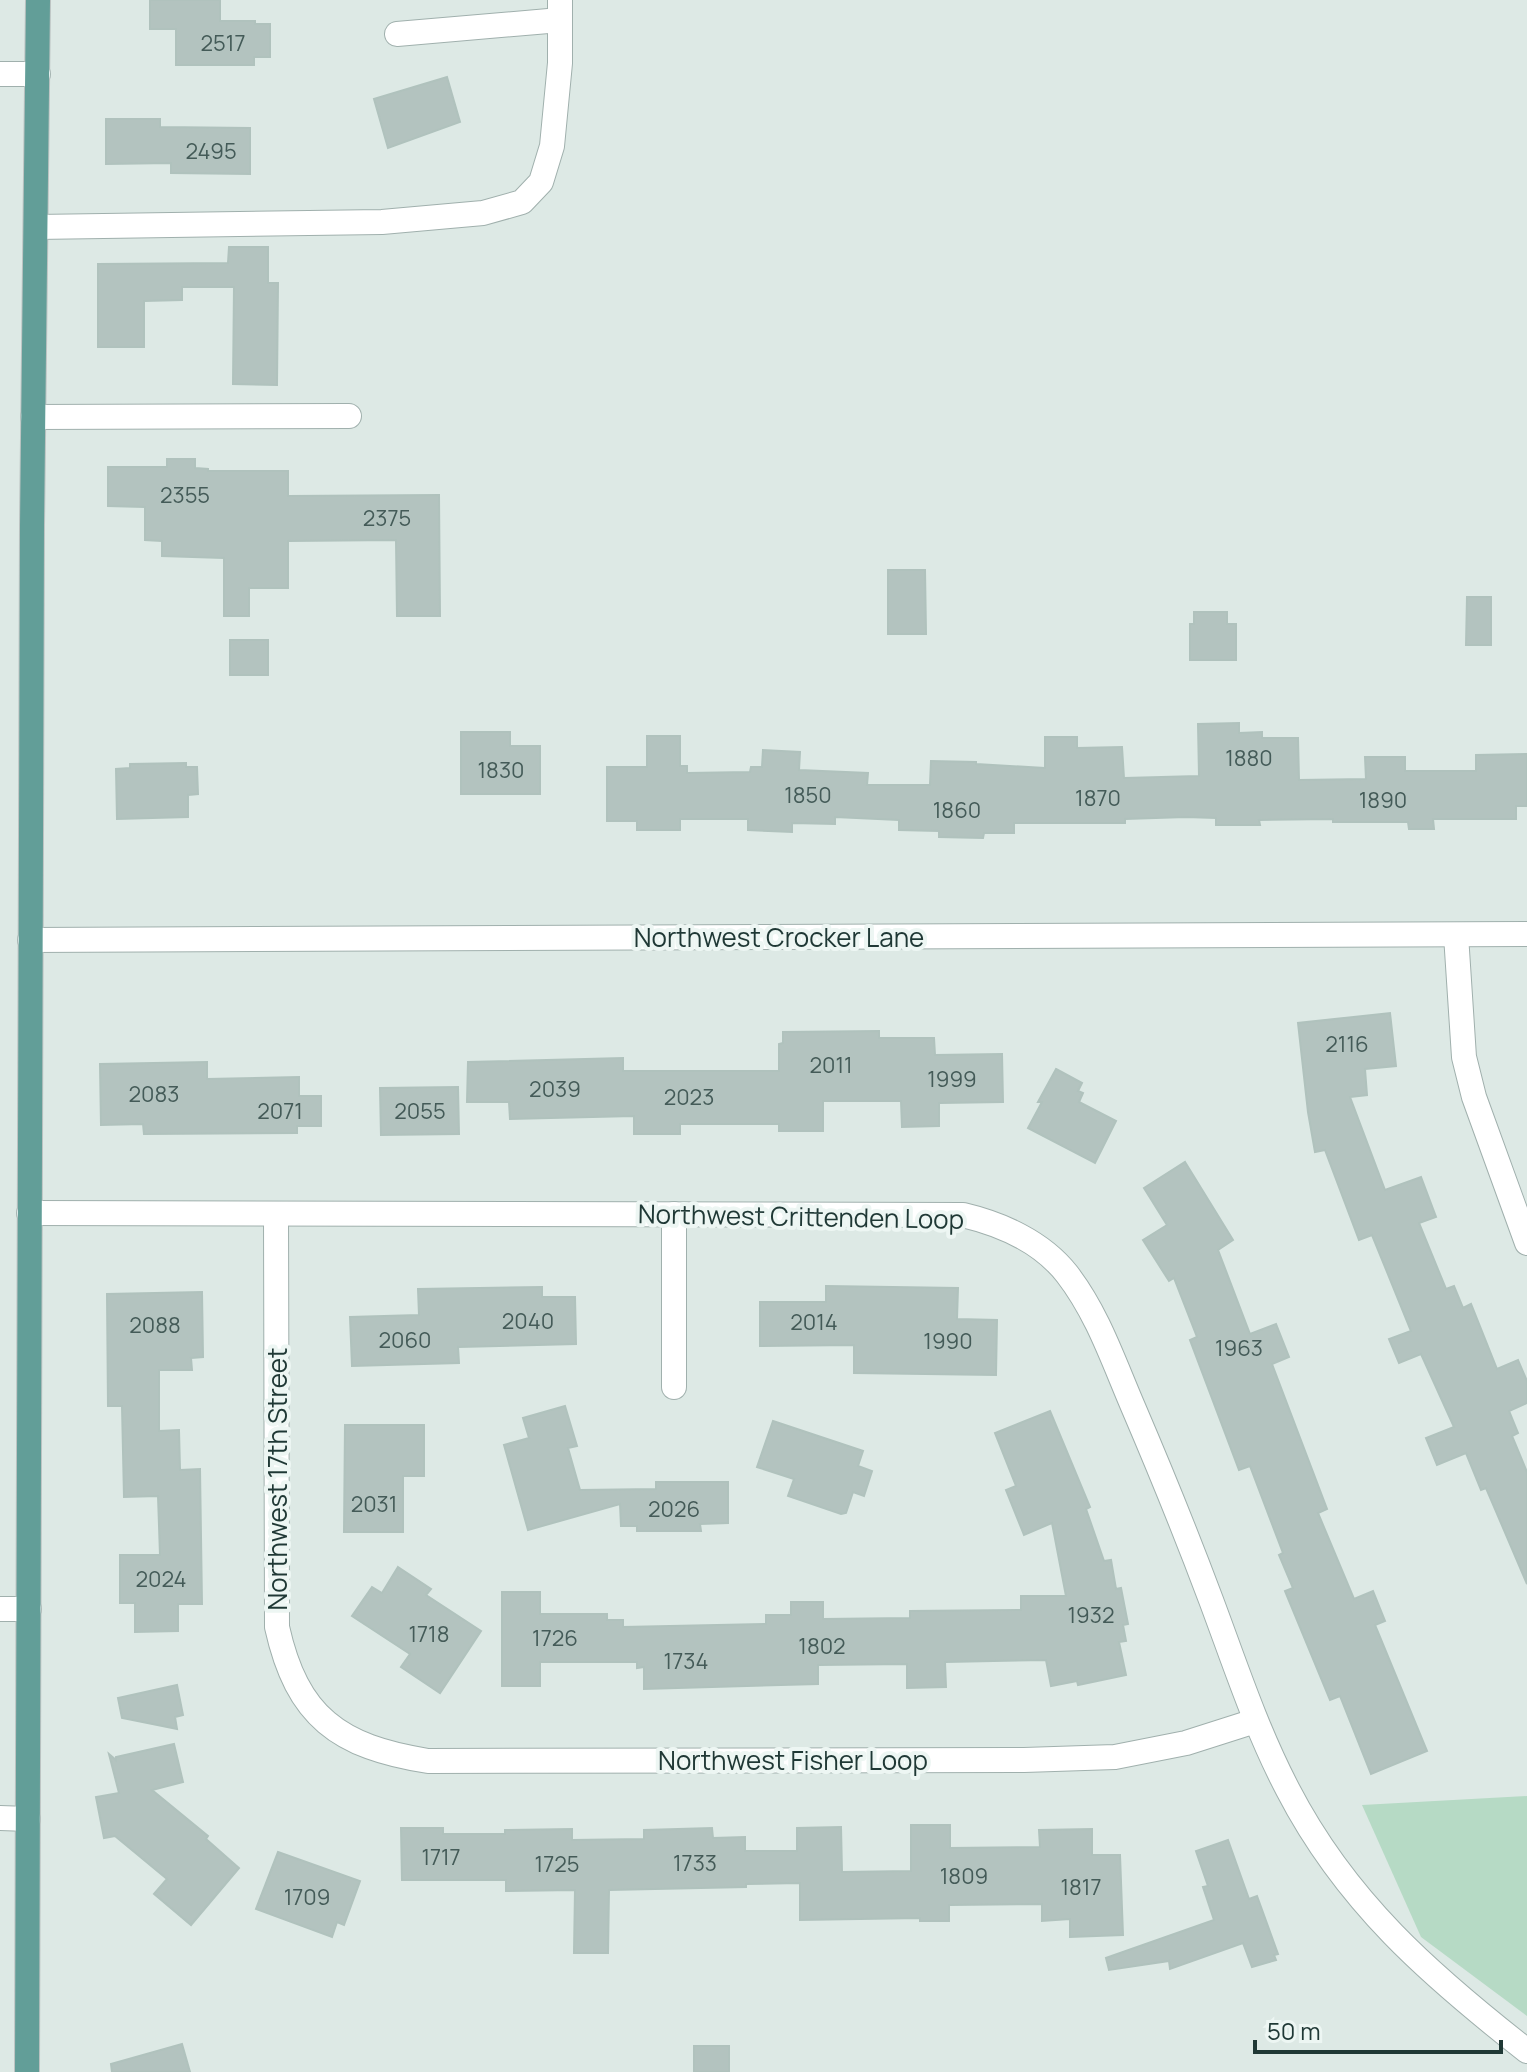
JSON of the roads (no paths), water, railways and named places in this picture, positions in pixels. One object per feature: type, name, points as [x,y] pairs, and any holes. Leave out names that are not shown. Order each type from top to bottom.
[{"type":"main road","points":[[27,2072],[30,940],[38,0]]},
{"type":"street","points":[[36,227],[382,222],[483,213],[522,202],[541,182],[552,146],[560,63],[560,10],[397,34]]},
{"type":"street","points":[[0,74],[38,74]]},
{"type":"street","points":[[33,417],[349,416]]},
{"type":"street","name":"Northwest Crocker Lane","points":[[30,940],[1527,934]]},
{"type":"street","points":[[1456,935],[1464,1057],[1474,1097],[1527,1243]]},
{"type":"street","name":"Northwest Crittenden Loop","points":[[29,1213],[963,1215],[1004,1228],[1050,1256],[1066,1272],[1099,1327],[1209,1596],[1255,1721],[1289,1792],[1333,1865],[1361,1901],[1427,1970],[1527,2051]]},
{"type":"street","name":"Northwest 17th Street","points":[[276,1214],[277,1627],[284,1660],[303,1697],[332,1728]]},
{"type":"street","points":[[674,1214],[674,1387]]},
{"type":"street","points":[[0,1609],[29,1609]]},
{"type":"street","name":"Northwest Fisher Loop","points":[[332,1728],[353,1741],[393,1755],[428,1761],[1024,1760],[1115,1757],[1186,1743],[1255,1721]]},
{"type":"street","points":[[0,1818],[28,1819]]}]
